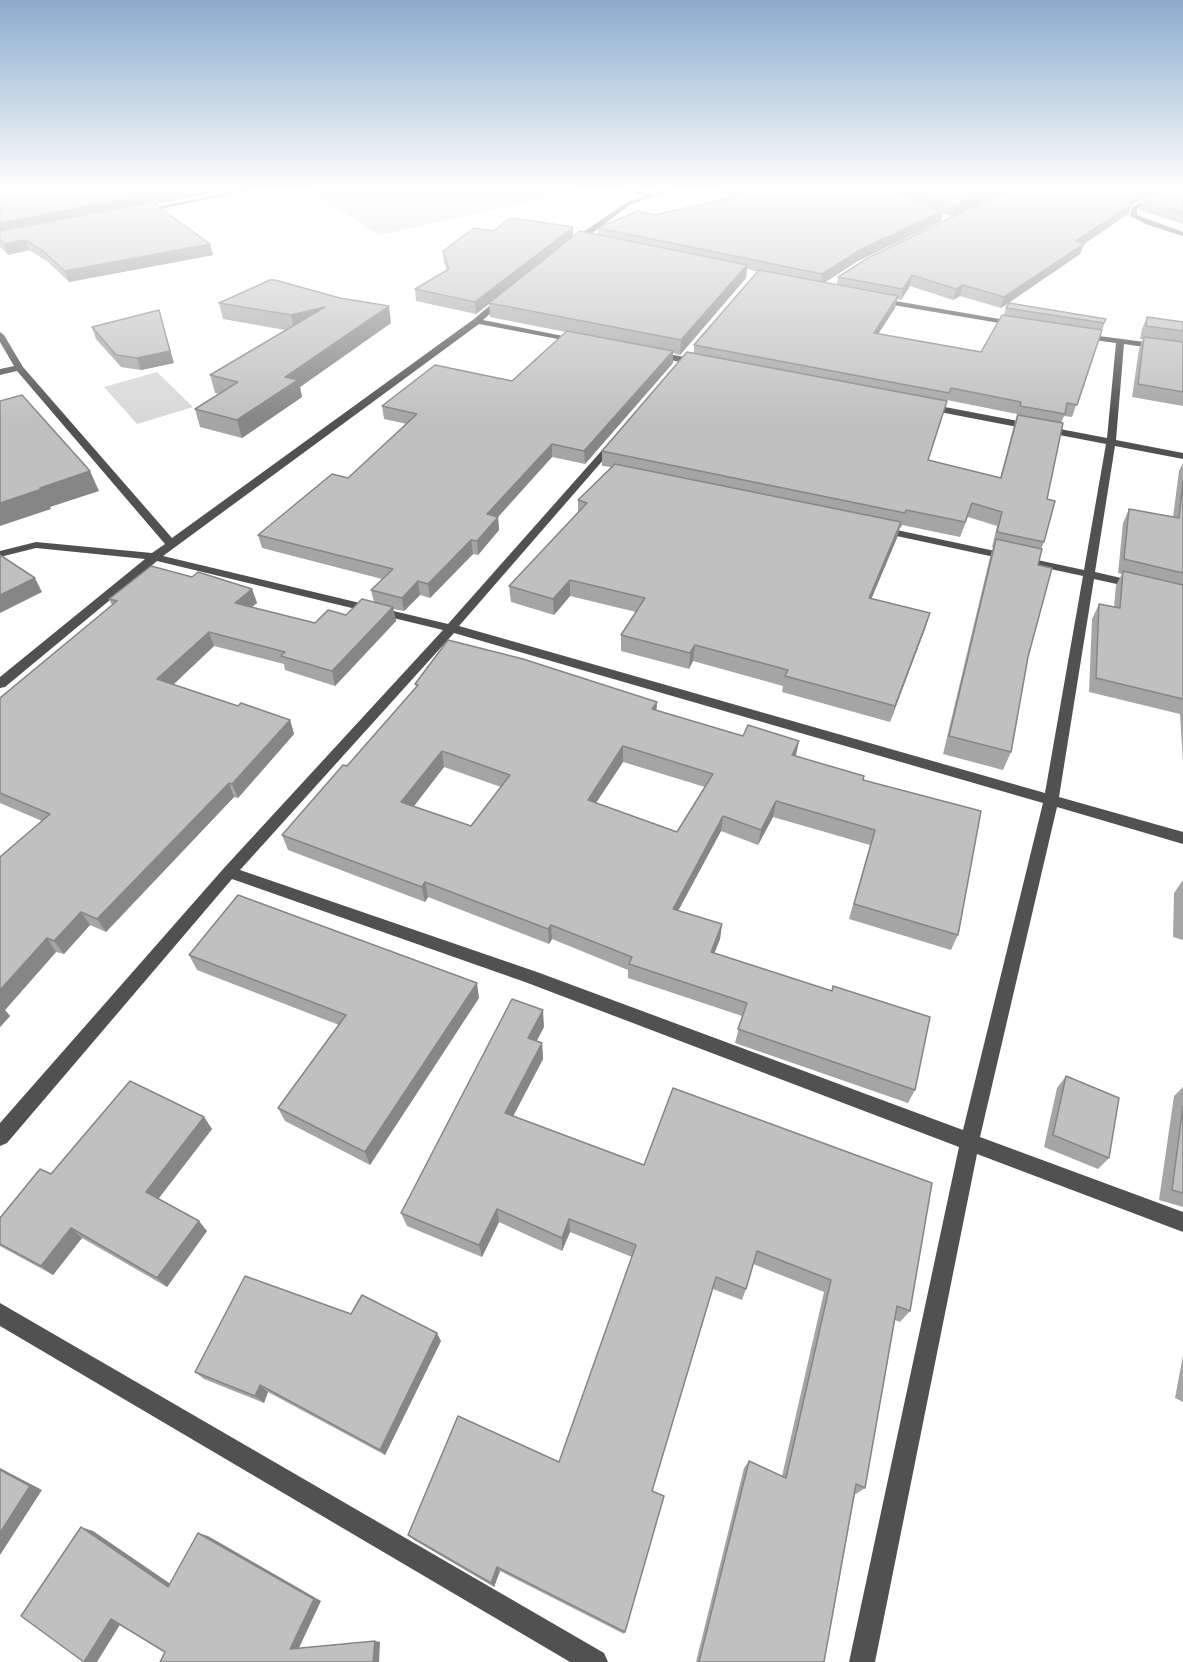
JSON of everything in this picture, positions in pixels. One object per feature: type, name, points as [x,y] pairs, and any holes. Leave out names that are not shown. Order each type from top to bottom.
[{"type":"street","points":[[0,684],[154,557],[477,321],[513,291]]},
{"type":"street","points":[[868,298],[1028,326]]},
{"type":"street","points":[[477,321],[592,343]]},
{"type":"street","points":[[1074,334],[1183,350]]},
{"type":"street","points":[[0,335],[19,368],[171,544]]},
{"type":"street","points":[[862,1662],[970,1140],[1051,800],[1111,443],[1120,342]]},
{"type":"street","points":[[638,351],[707,364]]},
{"type":"street","points":[[0,372],[19,368]]},
{"type":"street","points":[[909,403],[1183,456]]},
{"type":"street","points":[[0,1137],[229,872],[596,470],[625,429]]},
{"type":"street","points":[[868,526],[1088,572],[1151,588]]},
{"type":"street","points":[[0,554],[36,546],[154,557],[451,628],[1183,838]]},
{"type":"street","points":[[229,872],[531,977],[970,1140],[1183,1222]]},
{"type":"street","points":[[0,1314],[596,1662]]},
{"type":"shaded area","points":[[157,372],[193,407],[137,424],[104,387]]},
{"type":"building","points":[[59,266],[94,266],[65,271]]},
{"type":"building","points":[[448,266],[523,266],[475,302],[415,289],[449,269]]},
{"type":"building","points":[[536,266],[747,266],[681,340],[489,303]]},
{"type":"building","points":[[781,266],[835,266],[822,274]]},
{"type":"building","points":[[856,266],[1051,266],[1004,297],[963,285],[956,289],[912,275],[903,289],[838,277]]},
{"type":"building","points":[[759,270],[898,296],[874,333],[981,352],[1002,315],[1102,330],[1077,405],[1067,403],[1065,414],[1020,406],[1021,402],[951,388],[949,393],[694,345]]},
{"type":"building","points":[[270,280],[340,298],[389,306],[285,377],[298,380],[237,420],[195,409],[238,382],[210,375],[325,307],[291,315],[219,303]]},
{"type":"building","points":[[1009,303],[1106,319],[1104,323],[1006,308]]},
{"type":"building","points":[[159,310],[170,351],[137,358],[116,355],[92,327]]},
{"type":"building","points":[[1147,317],[1183,322],[1183,331],[1146,326]]},
{"type":"building","points":[[567,331],[673,351],[584,451],[552,444],[487,514],[498,517],[477,541],[471,540],[428,584],[418,581],[402,598],[371,590],[393,569],[258,535],[332,474],[348,478],[417,414],[382,406],[435,365],[512,381]]},
{"type":"building","points":[[1144,337],[1183,342],[1183,392],[1138,384]]},
{"type":"building","points":[[687,352],[947,401],[928,460],[1001,478],[1018,415],[1063,423],[1047,499],[1055,501],[1044,542],[997,532],[1002,512],[972,503],[965,522],[906,510],[905,513],[602,451]]},
{"type":"building","points":[[22,395],[90,471],[0,503],[0,401]]},
{"type":"building","points":[[615,464],[901,522],[869,598],[930,613],[895,706],[785,676],[788,670],[695,645],[690,653],[621,635],[645,598],[570,580],[553,599],[509,586],[587,503],[578,500]]},
{"type":"building","points":[[1183,481],[1183,573],[1124,559],[1129,509],[1179,518]]},
{"type":"building","points":[[996,539],[1042,549],[1038,565],[1052,568],[1028,657],[1011,752],[949,736]]},
{"type":"building","points":[[0,555],[35,578],[0,595]]},
{"type":"building","points":[[151,566],[192,577],[198,572],[252,589],[235,603],[315,623],[328,610],[346,615],[362,599],[393,607],[332,671],[281,656],[285,652],[209,632],[157,679],[238,706],[241,703],[290,720],[232,784],[229,783],[97,919],[81,912],[54,941],[47,938],[0,990],[0,857],[50,814],[0,793],[0,698],[117,601],[109,599]]},
{"type":"building","points":[[1123,571],[1183,585],[1183,699],[1096,678],[1099,604],[1120,608]]},
{"type":"building","points":[[448,640],[523,659],[657,702],[652,709],[743,736],[748,725],[799,741],[792,755],[864,776],[863,780],[981,811],[958,935],[854,904],[875,830],[776,801],[761,830],[723,816],[673,909],[722,924],[711,952],[832,991],[833,986],[930,1017],[915,1090],[738,1029],[747,1003],[629,964],[632,957],[551,925],[548,929],[425,882],[422,887],[282,835],[343,765],[347,766],[418,685],[415,684]],"holes":[[[623,746],[713,774],[677,832],[588,800]],[[442,751],[510,775],[471,826],[401,802]]]},
{"type":"building","points":[[238,895],[477,983],[365,1152],[278,1108],[346,1015],[189,955]]},
{"type":"building","points":[[512,999],[543,1010],[528,1038],[542,1043],[505,1113],[644,1165],[673,1088],[932,1183],[910,1311],[897,1306],[865,1488],[856,1484],[824,1662],[699,1662],[749,1461],[786,1478],[831,1280],[757,1251],[746,1289],[716,1277],[652,1491],[664,1496],[625,1632],[497,1567],[491,1583],[408,1535],[458,1416],[559,1462],[636,1245],[569,1219],[562,1238],[497,1209],[479,1245],[401,1213]]},
{"type":"building","points":[[1066,1076],[1119,1098],[1109,1158],[1053,1135]]},
{"type":"building","points":[[130,1081],[204,1117],[146,1192],[199,1221],[157,1278],[71,1228],[41,1266],[0,1244],[0,1218],[40,1169],[51,1174]]},
{"type":"building","points":[[1183,1106],[1183,1193],[1172,1190]]},
{"type":"building","points":[[245,1276],[351,1314],[362,1295],[437,1333],[380,1450],[260,1385],[255,1396],[195,1372]]},
{"type":"building","points":[[0,1470],[30,1486],[0,1533]]},
{"type":"building","points":[[81,1527],[168,1587],[198,1533],[314,1599],[290,1649],[375,1641],[373,1662],[160,1662],[165,1652],[111,1619],[84,1662],[21,1616]]}]
